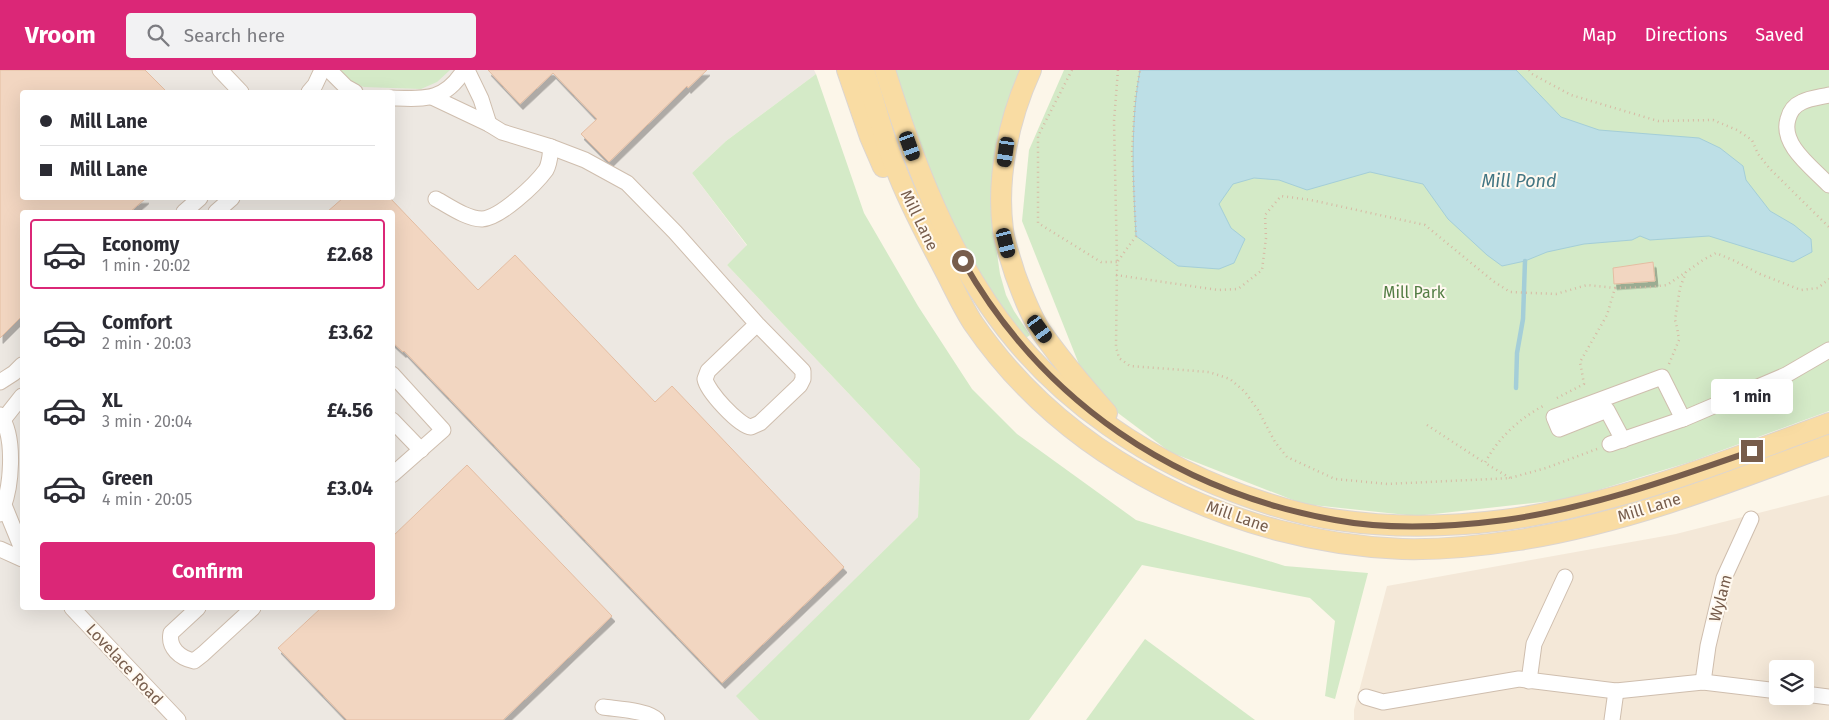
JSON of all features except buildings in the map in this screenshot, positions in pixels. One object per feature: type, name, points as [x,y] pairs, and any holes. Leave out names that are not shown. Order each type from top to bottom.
[{"type":"main road","points":[[847,70],[870,137],[890,185],[935,272],[971,320]]},
{"type":"main road","name":"Mill Lane","points":[[864,70],[895,167],[909,201],[971,320],[988,344],[1012,372],[1056,416],[1079,435],[1142,475],[1228,515],[1292,534],[1342,543],[1406,549],[1442,548],[1509,541],[1555,533],[1653,508],[1829,445]]},
{"type":"main road","name":"Mill Lane","points":[[885,70],[925,186],[963,261],[989,305],[1022,347],[1082,406],[1135,444],[1195,476],[1224,488],[1280,507],[1336,520],[1411,526],[1505,520],[1591,502],[1651,486],[1829,423]]},
{"type":"main road","points":[[1031,70],[1016,112],[1003,173],[1001,212],[1009,254],[1021,292],[1040,329],[1076,379],[1135,444]]},
{"type":"street","points":[[220,70],[239,90]]},
{"type":"street","points":[[311,90],[322,70]]},
{"type":"street","points":[[329,70],[351,90]]},
{"type":"street","points":[[395,98],[432,97],[450,88],[466,70],[481,99],[489,124]]},
{"type":"street","points":[[1829,95],[1802,102],[1793,108],[1786,124],[1787,135],[1791,143],[1829,185]]},
{"type":"street","points":[[432,97],[507,134],[585,160],[627,183],[675,232],[757,324],[801,367],[804,375],[800,385],[760,422],[751,427],[741,424],[708,388],[705,379],[708,371],[757,324]]},
{"type":"street","points":[[436,199],[472,217],[483,219],[498,214],[513,203],[546,170],[550,162],[551,148]]},
{"type":"street","points":[[186,210],[198,200]]},
{"type":"street","points":[[218,210],[230,200]]},
{"type":"street","points":[[1683,419],[1662,377],[1554,417],[1559,429],[1607,410],[1616,442],[1683,419],[1786,375],[1829,350]]},
{"type":"street","points":[[0,382],[20,367]]},
{"type":"street","points":[[395,377],[443,430],[395,472]]},
{"type":"street","points":[[20,398],[2,418],[9,441],[9,478],[2,510],[20,545]]},
{"type":"street","points":[[395,423],[421,450]]},
{"type":"street","name":"Wylam","points":[[1703,682],[1708,646],[1724,578],[1751,519]]},
{"type":"street","points":[[0,549],[20,558]]},
{"type":"street","points":[[1529,681],[1534,644],[1564,577]]},
{"type":"street","name":"Lovelace Road","points":[[74,610],[178,720]]},
{"type":"street","points":[[196,610],[171,633],[170,639],[173,648],[183,658],[194,661],[251,610]]},
{"type":"street","points":[[1366,697],[1382,702],[1519,679],[1616,691],[1703,682],[1769,690]]},
{"type":"street","points":[[1612,720],[1616,691]]},
{"type":"street","points":[[1814,695],[1829,697]]},
{"type":"street","points":[[603,707],[654,716],[657,720]]},
{"type":"path","points":[[1072,70],[1038,136],[1038,223],[1101,262],[1117,262]]},
{"type":"path","points":[[1118,70],[1114,121],[1117,262],[1116,348],[1119,358],[1130,366],[1209,372],[1230,379],[1245,392],[1258,410],[1275,442],[1287,457],[1335,479],[1388,484],[1510,478],[1546,468],[1616,442]]},
{"type":"path","points":[[1117,262],[1136,236],[1132,151],[1135,100],[1140,70]]},
{"type":"path","points":[[1529,70],[1532,74],[1571,95],[1658,122],[1713,120],[1737,130],[1752,140],[1758,154],[1770,169],[1829,227]]},
{"type":"path","points":[[1116,275],[1218,290],[1238,289],[1262,270],[1266,238],[1265,216],[1281,196],[1311,200],[1425,225],[1493,281],[1510,292],[1556,294],[1587,285],[1615,288],[1650,287],[1667,284],[1716,253],[1760,274],[1801,290],[1818,288],[1829,279]]},
{"type":"path","points":[[1662,377],[1679,340],[1678,326],[1675,320],[1680,288],[1686,272]]},
{"type":"path","points":[[1552,401],[1584,384],[1580,362],[1607,315],[1615,288]]},
{"type":"path","points":[[1485,463],[1491,451],[1503,436],[1544,405]]},
{"type":"path","points":[[1427,425],[1510,478]]},
{"type":"shaded area","points":[[0,70],[814,70],[816,74],[726,141],[692,173],[747,246],[727,265],[920,469],[918,517],[737,696],[759,720],[0,720]]},
{"type":"shaded area","points":[[1829,495],[1829,720],[1354,720],[1354,710],[1387,586],[1676,534]]},
{"type":"green space","points":[[338,70],[450,70],[437,82],[421,89],[364,87],[348,81]]},
{"type":"green space","points":[[895,70],[1024,70],[992,219],[1000,274],[1006,295],[1030,335],[1026,338],[987,286],[958,236],[922,154]]},
{"type":"green space","name":"Mill Park","points":[[1064,70],[1829,70],[1829,411],[1690,462],[1569,499],[1416,516],[1303,504],[1170,452],[1090,392],[1022,221],[1029,150]]},
{"type":"green space","points":[[816,74],[864,213],[918,306],[972,389],[1017,434],[1136,520],[1285,566],[1368,573],[1335,699],[1325,696],[1335,621],[1310,598],[1142,565],[1029,720],[759,720],[736,696],[918,517],[920,469],[727,265],[747,245],[692,173],[726,141]]},
{"type":"green space","points":[[1145,639],[1255,720],[1086,720]]},
{"type":"water","name":"Mill Pond","points":[[1140,70],[1516,70],[1561,117],[1599,130],[1699,138],[1720,148],[1743,166],[1746,180],[1770,211],[1794,225],[1811,239],[1812,252],[1793,262],[1709,236],[1650,240],[1640,236],[1632,240],[1584,244],[1547,252],[1525,261],[1502,266],[1487,255],[1448,219],[1423,184],[1370,172],[1307,190],[1279,180],[1254,178],[1233,184],[1219,204],[1231,228],[1245,239],[1234,263],[1219,269],[1178,266],[1136,236],[1133,174],[1134,132]]},
{"type":"waterway","points":[[1516,388],[1517,353],[1523,319],[1525,261]]},
{"type":"route","points":[[963,261],[989,305],[1006,328],[1042,368],[1082,406],[1135,444],[1163,460],[1224,488],[1280,507],[1336,520],[1374,524],[1411,526],[1505,520],[1549,512],[1651,486],[1752,451]]}]
